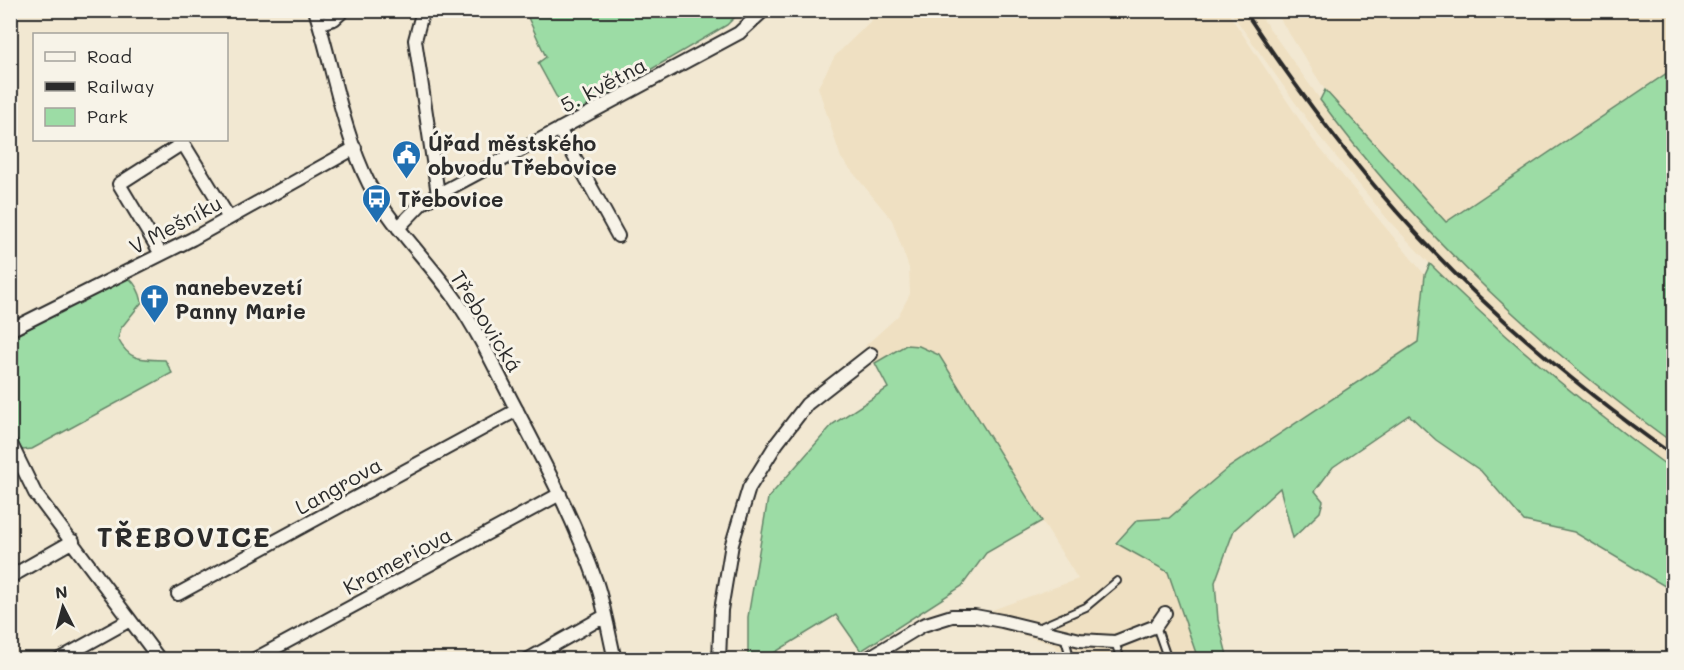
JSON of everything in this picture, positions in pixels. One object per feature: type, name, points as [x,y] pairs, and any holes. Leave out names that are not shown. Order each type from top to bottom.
[{"type":"street","points":[[317,16],[334,19],[344,10]]},
{"type":"street","points":[[423,10],[415,40],[438,194]]},
{"type":"street","name":"5. května","points":[[398,228],[422,203],[739,33],[764,10]]},
{"type":"street","name":"Třebovická","points":[[317,16],[355,148],[373,192],[398,228],[455,299],[517,410],[560,494],[581,542],[597,587],[615,660]]},
{"type":"street","points":[[559,129],[618,236]]},
{"type":"street","points":[[161,254],[119,184],[182,141],[229,218]]},
{"type":"street","name":"V Mešníku","points":[[10,330],[161,254],[355,148]]},
{"type":"street","points":[[719,660],[722,610],[732,544],[749,488],[777,443],[807,404],[871,354]]},
{"type":"street","name":"Langrova","points":[[178,594],[517,410]]},
{"type":"street","points":[[10,442],[35,492],[160,660]]},
{"type":"street","name":"Krameriova","points":[[253,660],[560,494]]},
{"type":"street","points":[[10,577],[73,541]]},
{"type":"street","points":[[866,660],[923,624],[952,616],[975,616],[1080,640],[1115,642],[1156,626],[1165,614]]},
{"type":"street","points":[[527,660],[605,616]]},
{"type":"street","points":[[58,660],[130,620]]},
{"type":"lane","points":[[1035,629],[1086,607],[1117,581]]},
{"type":"lane","points":[[1156,626],[1168,660]]},
{"type":"lane","points":[[1064,636],[1071,660]]},
{"type":"lane","points":[[1115,642],[1121,660]]},
{"type":"shaded area","points":[[881,11],[1227,11],[1313,140],[1425,275],[1418,342],[1228,468],[1169,519],[1137,520],[1115,542],[1168,572],[1198,659],[1059,659],[1055,645],[990,626],[992,610],[1078,579],[939,356],[906,345],[875,363],[866,345],[898,316],[910,294],[909,268],[892,220],[841,158],[818,87],[835,56]]},
{"type":"shaded area","points":[[1230,11],[1257,11],[1337,123],[1407,207],[1487,290],[1531,330],[1673,443],[1673,470],[1516,346],[1430,264],[1390,222],[1319,136]]},
{"type":"shaded area","points":[[1275,11],[1673,11],[1673,68],[1446,223],[1325,90]]},
{"type":"green space","points":[[525,11],[741,11],[727,25],[568,118],[538,63],[546,57]]},
{"type":"green space","points":[[1673,69],[1673,443],[1576,368],[1483,285],[1398,196],[1320,100],[1325,90],[1446,222]]},
{"type":"green space","points":[[1430,264],[1548,372],[1673,470],[1673,591],[1574,532],[1524,521],[1481,471],[1436,440],[1409,415],[1333,467],[1315,491],[1323,501],[1320,512],[1293,538],[1280,488],[1234,530],[1215,582],[1218,620],[1228,659],[1198,659],[1168,572],[1116,543],[1137,520],[1169,518],[1228,468],[1418,342],[1425,275]]},
{"type":"green space","points":[[124,277],[128,277],[135,285],[142,302],[121,328],[118,339],[127,352],[137,358],[165,360],[172,373],[32,449],[23,450],[19,447],[11,428],[11,338]]},
{"type":"green space","points":[[906,345],[919,346],[939,355],[1042,521],[986,553],[962,586],[861,651],[836,615],[764,659],[748,659],[748,617],[768,498],[833,424],[888,388],[875,363]]},
{"type":"railway","points":[[1244,10],[1298,89],[1337,139],[1377,189],[1429,247],[1495,312],[1564,372],[1674,456]]},
{"type":"place","name":"Úřad městského obvodu Třebovice","points":[[407,180]]},
{"type":"place","name":"Třebovice","points":[[377,224]]},
{"type":"place","name":"nanebevzetí Panny Marie","points":[[154,324]]},
{"type":"district","name":"TŘEBOVICE","points":[[184,536]]}]
